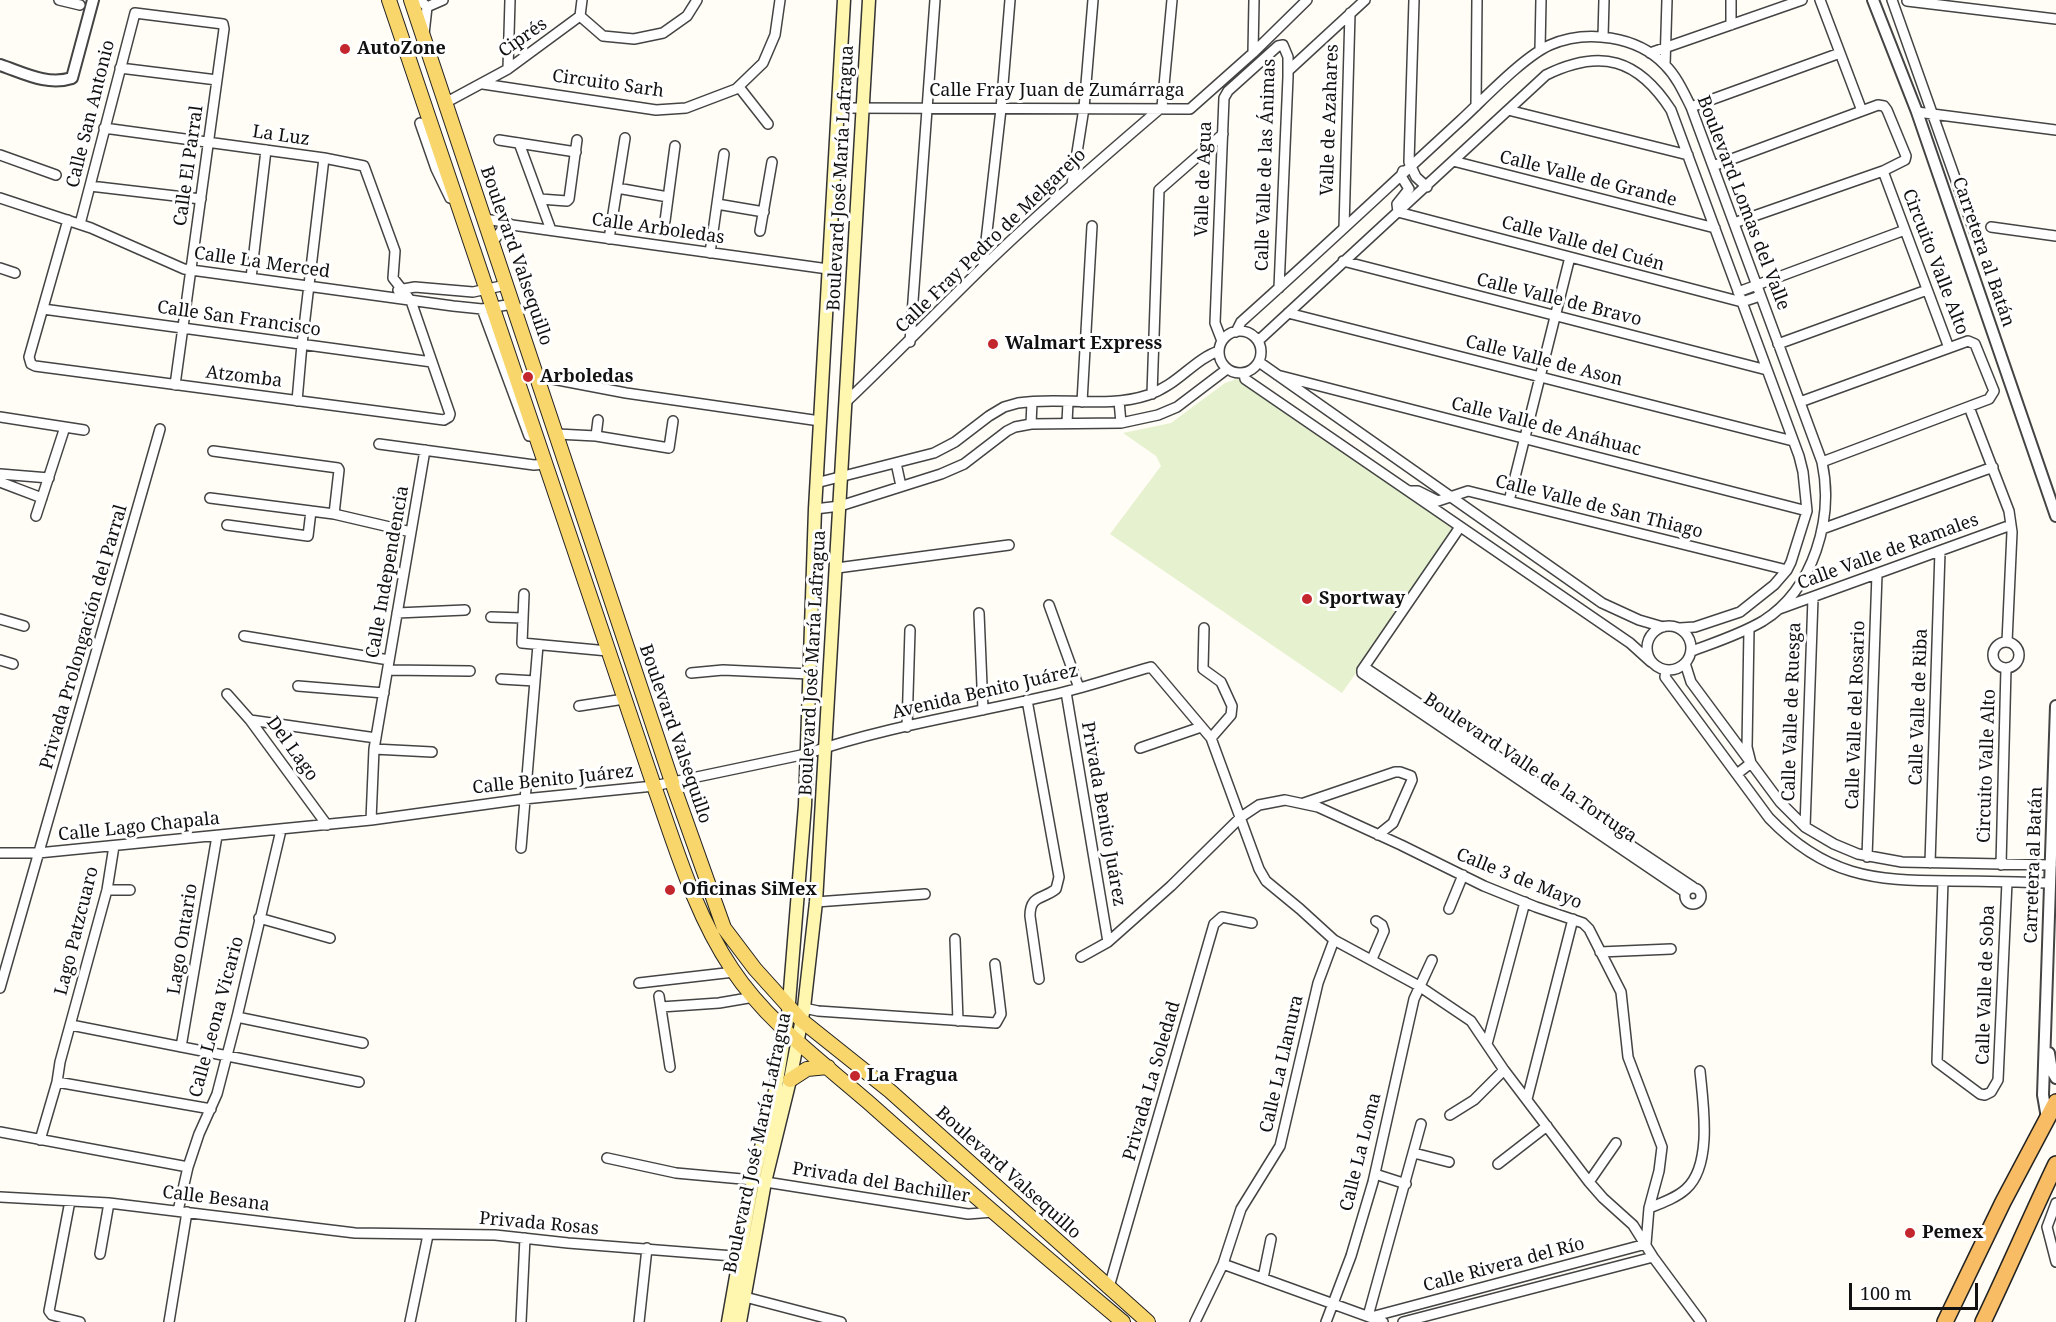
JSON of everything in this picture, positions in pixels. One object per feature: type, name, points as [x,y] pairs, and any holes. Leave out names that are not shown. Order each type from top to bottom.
[{"type":"highway","points":[[1945,1322],[2003,1202],[2056,1102]]},
{"type":"highway","points":[[1983,1322],[2056,1164]]},
{"type":"main road","name":"Boulevard Valsequillo","points":[[389,0],[453,198],[476,254],[487,289],[488,308],[546,464],[654,786],[710,934],[734,972],[786,1031],[1123,1322]]},
{"type":"main road","name":"Boulevard Valsequillo","points":[[411,0],[672,782],[724,928],[789,1008],[802,1014],[1148,1322]]},
{"type":"main road","name":"Boulevard José María Lafragua","points":[[728,1322],[746,1257],[789,1008],[801,858],[814,509],[844,0]]},
{"type":"main road","name":"Boulevard José María Lafragua","points":[[759,1181],[790,1080],[802,1014],[816,902],[869,0]]},
{"type":"main road","points":[[790,1080],[807,1069],[828,1067]]},
{"type":"main road","name":"Boulevard José María Lafragua","points":[[740,1322],[745,1297],[746,1257]]},
{"type":"street","points":[[58,0],[80,5]]},
{"type":"street","points":[[0,65],[48,81],[72,78],[93,0]]},
{"type":"street","points":[[420,0],[427,7]]},
{"type":"street","points":[[427,7],[443,0]]},
{"type":"street","points":[[508,69],[510,0]]},
{"type":"street","points":[[582,0],[580,16],[603,36],[634,39],[663,33],[687,16],[697,0]]},
{"type":"street","name":"Circuito Sarh","points":[[483,84],[656,110],[686,108],[714,99],[739,87],[763,63],[775,35],[780,0]]},
{"type":"street","points":[[910,342],[935,0]]},
{"type":"street","points":[[983,267],[1001,110],[1010,0]]},
{"type":"street","points":[[1072,184],[1084,108],[1093,0]]},
{"type":"street","points":[[1161,107],[1172,0]]},
{"type":"street","points":[[1253,53],[1254,0]]},
{"type":"street","name":"Calle Fray Juan de Zumárraga","points":[[838,108],[1001,110],[1161,107],[1190,109],[1253,53],[1307,0]]},
{"type":"street","points":[[1288,71],[1365,0]]},
{"type":"street","points":[[1414,0],[1410,164],[1416,177],[1427,187]]},
{"type":"street","points":[[1476,106],[1478,0]]},
{"type":"street","points":[[1540,50],[1541,0]]},
{"type":"street","points":[[1602,37],[1604,0]]},
{"type":"street","points":[[1665,65],[1666,0]]},
{"type":"street","points":[[1731,0],[1731,25]]},
{"type":"street","points":[[1650,53],[1802,0]]},
{"type":"street","points":[[1713,166],[1862,111],[1820,0]]},
{"type":"street","name":"Carretera al Batán","points":[[1873,0],[1917,112],[2056,516]]},
{"type":"street","points":[[1892,0],[1980,248]]},
{"type":"street","points":[[1907,1],[2056,19]]},
{"type":"street","points":[[424,37],[427,7]]},
{"type":"street","name":"Calle San Antonio","points":[[80,224],[135,13],[223,24]]},
{"type":"street","name":"Valle de Azahares","points":[[1344,228],[1350,13]]},
{"type":"street","name":"Ciprés","points":[[483,84],[508,69],[580,16]]},
{"type":"street","name":"Calle El Parral","points":[[176,385],[223,24]]},
{"type":"street","name":"Boulevard Lomas del Valle","points":[[1410,164],[1540,50],[1561,41],[1602,37],[1622,41],[1650,53],[1665,65],[1678,82],[1691,108],[1713,166],[1822,462],[1825,478],[1825,508],[1820,540],[1809,565],[1790,597],[1777,610],[1749,629],[1692,651]]},
{"type":"street","name":"Calle Valle de las Ánimas","points":[[1279,288],[1288,71],[1288,57],[1282,45]]},
{"type":"street","name":"Valle de Agua","points":[[1222,340],[1215,323],[1224,98],[1228,91],[1278,46],[1282,45]]},
{"type":"street","points":[[1691,108],[1840,53]]},
{"type":"street","name":"Boulevard Lomas del Valle","points":[[1258,341],[1546,75],[1582,61],[1603,60],[1620,64],[1637,73],[1658,90],[1671,110],[1793,441],[1803,472],[1807,511],[1791,562],[1774,585],[1740,612],[1695,627],[1680,628]]},
{"type":"street","points":[[120,68],[217,80]]},
{"type":"street","points":[[445,102],[483,84]]},
{"type":"street","points":[[739,87],[768,124]]},
{"type":"street","name":"Circuito Valle Alto","points":[[1862,111],[1884,105],[1906,156],[1902,163],[1883,171],[1949,348],[1968,341],[1975,344],[1994,391],[1989,399],[1969,407]]},
{"type":"street","name":"Calle Fray Pedro de Melgarejo","points":[[847,401],[910,342],[983,267],[1072,184],[1161,107]]},
{"type":"street","points":[[1509,110],[1688,155]]},
{"type":"street","points":[[1917,112],[2056,130]]},
{"type":"street","points":[[420,123],[436,169],[453,198]]},
{"type":"street","name":"La Luz","points":[[104,128],[361,165],[366,169],[395,251],[393,278],[400,288]]},
{"type":"street","points":[[1152,394],[1159,190],[1223,135]]},
{"type":"street","points":[[609,239],[625,138]]},
{"type":"street","points":[[499,140],[576,152]]},
{"type":"street","points":[[540,199],[567,201],[569,199],[577,140]]},
{"type":"street","points":[[519,143],[551,231]]},
{"type":"street","points":[[665,221],[675,146]]},
{"type":"street","points":[[251,278],[266,150]]},
{"type":"street","points":[[711,253],[724,154]]},
{"type":"street","points":[[0,155],[56,175]]},
{"type":"street","points":[[297,401],[324,158]]},
{"type":"street","name":"Calle Valle de Grande","points":[[1453,161],[1715,228]]},
{"type":"street","points":[[760,231],[772,162]]},
{"type":"street","points":[[1236,332],[1248,333],[1258,341],[1261,354],[1255,367],[1244,373],[1227,369],[1220,361],[1219,351],[1222,340],[1236,332],[1242,322],[1401,176],[1410,164]]},
{"type":"street","points":[[1734,223],[1883,171]]},
{"type":"street","points":[[1398,212],[1397,204],[1409,189],[1401,176]]},
{"type":"street","points":[[90,186],[201,199]]},
{"type":"street","points":[[617,188],[668,196]]},
{"type":"street","name":"Calle La Merced","points":[[0,198],[80,224],[184,269],[411,301],[488,308],[513,304]]},
{"type":"street","points":[[717,204],[764,212]]},
{"type":"street","name":"Calle Valle del Cuén","points":[[1398,212],[1742,302]]},
{"type":"street","name":"Calle Arboledas","points":[[484,219],[551,231],[828,269]]},
{"type":"street","points":[[43,309],[68,220]]},
{"type":"street","points":[[492,243],[501,231],[512,225]]},
{"type":"street","points":[[1082,402],[1092,226]]},
{"type":"street","points":[[1991,227],[2056,236]]},
{"type":"street","points":[[1738,292],[1905,230]]},
{"type":"street","points":[[1509,501],[1570,258]]},
{"type":"street","name":"Calle Valle de Bravo","points":[[1343,261],[1767,370]]},
{"type":"street","points":[[0,268],[15,273]]},
{"type":"street","points":[[388,297],[400,288],[415,287],[473,292],[506,285]]},
{"type":"street","points":[[400,288],[411,301],[432,362]]},
{"type":"street","points":[[1778,344],[1927,290]]},
{"type":"street","points":[[1742,302],[1760,296]]},
{"type":"street","points":[[488,308],[533,445]]},
{"type":"street","name":"Calle San Francisco","points":[[43,309],[432,362]]},
{"type":"street","name":"Atzomba","points":[[43,309],[29,357],[31,364],[35,366],[444,420],[449,417],[432,362]]},
{"type":"street","name":"Calle Valle de Ason","points":[[1288,313],[1793,441]]},
{"type":"street","points":[[1800,402],[1949,348]]},
{"type":"street","points":[[816,483],[934,453],[956,442],[1004,407],[1032,402],[1119,401],[1152,394],[1174,383],[1209,354],[1219,351]]},
{"type":"street","points":[[1259,362],[1602,603],[1639,620],[1662,627]]},
{"type":"street","points":[[814,509],[840,506],[941,474],[964,464],[1006,431],[1031,424],[1121,423],[1142,420],[1177,407],[1205,388],[1227,369]]},
{"type":"street","points":[[1244,373],[1245,379],[1630,643],[1651,662],[1658,668],[1666,671],[1676,670],[1685,663],[1692,651],[1687,634],[1680,628],[1672,626],[1655,630],[1649,637],[1647,645],[1651,662]]},
{"type":"street","name":"Calle Valle de Anáhuac","points":[[1277,375],[1807,511]]},
{"type":"street","points":[[537,376],[626,393],[820,421]]},
{"type":"street","points":[[1119,401],[1121,423]]},
{"type":"street","points":[[1031,424],[1032,402]]},
{"type":"street","points":[[1067,423],[1068,402]]},
{"type":"street","points":[[1822,462],[1969,407],[2009,511],[2011,525],[2007,642]]},
{"type":"street","points":[[0,417],[84,430]]},
{"type":"street","points":[[596,436],[598,420]]},
{"type":"street","points":[[557,434],[630,437],[669,448],[673,421]]},
{"type":"street","points":[[36,516],[65,427]]},
{"type":"street","name":"Privada Prolongación del Parral","points":[[0,988],[160,429]]},
{"type":"street","points":[[379,444],[534,465],[546,464]]},
{"type":"street","name":"Calle Independencia","points":[[372,820],[374,749],[425,450]]},
{"type":"street","points":[[213,451],[338,468],[334,514]]},
{"type":"street","points":[[896,463],[901,486]]},
{"type":"street","points":[[1822,530],[1993,467]]},
{"type":"street","points":[[0,474],[49,478]]},
{"type":"street","points":[[0,482],[42,498]]},
{"type":"street","name":"Calle Valle de San Thiago","points":[[1407,490],[1418,491],[1438,501],[1453,499],[1468,491],[1786,570]]},
{"type":"street","points":[[210,498],[334,514],[411,532]]},
{"type":"street","points":[[1445,517],[1453,499]]},
{"type":"street","points":[[227,525],[308,536],[311,511]]},
{"type":"street","name":"Calle Valle de Ramales","points":[[1777,610],[2011,525]]},
{"type":"street","name":"Boulevard Valle de la Tortuga","points":[[1460,527],[1362,673],[1689,890]]},
{"type":"street","points":[[837,568],[1009,545]]},
{"type":"street","name":"Calle Valle de Riba","points":[[1930,863],[1940,551]]},
{"type":"street","name":"Calle Valle del Rosario","points":[[1867,856],[1877,574]]},
{"type":"street","points":[[524,594],[522,643],[608,651]]},
{"type":"street","name":"Calle Valle de Ruesga","points":[[1805,827],[1813,598]]},
{"type":"street","points":[[1049,605],[1079,688]]},
{"type":"street","points":[[397,613],[465,610]]},
{"type":"street","points":[[979,613],[983,710]]},
{"type":"street","points":[[491,617],[523,618]]},
{"type":"street","points":[[0,619],[24,626]]},
{"type":"street","points":[[1204,628],[1203,669],[1221,682],[1232,706],[1231,715],[1211,738]]},
{"type":"street","points":[[1729,764],[1745,749],[1749,629]]},
{"type":"street","points":[[907,727],[910,630]]},
{"type":"street","points":[[244,636],[264,636],[389,660]]},
{"type":"street","points":[[2007,642],[2015,645],[2020,658],[2015,665],[2006,668],[1998,666],[1993,655],[1999,644],[2007,642]]},
{"type":"street","points":[[521,848],[538,645]]},
{"type":"street","points":[[0,660],[13,664]]},
{"type":"street","points":[[1685,663],[1691,682],[1745,749],[1751,763],[1780,802],[1805,827],[1834,844],[1867,856],[1902,862],[2051,866]]},
{"type":"street","name":"Avenida Benito Juárez","points":[[826,747],[1066,692],[1151,667],[1201,727]]},
{"type":"street","name":"Circuito Valle Alto","points":[[2001,865],[2006,668]]},
{"type":"street","points":[[388,670],[470,671]]},
{"type":"street","points":[[691,673],[723,670],[809,674]]},
{"type":"street","points":[[1666,671],[1665,677],[1769,819],[1810,854],[1850,871],[1879,878],[2050,883]]},
{"type":"street","points":[[501,680],[535,681]]},
{"type":"street","points":[[298,686],[384,693]]},
{"type":"street","name":"Privada Benito Juárez","points":[[1066,692],[1108,942]]},
{"type":"street","name":"Del Lago","points":[[227,694],[250,720],[327,825]]},
{"type":"street","points":[[579,706],[624,699]]},
{"type":"street","points":[[1027,700],[1059,877],[1056,889],[1035,900],[1030,907],[1029,916],[1039,979]]},
{"type":"street","name":"Carretera al Batán","points":[[2047,1118],[2043,1095],[2056,706]]},
{"type":"street","points":[[250,720],[376,738]]},
{"type":"street","points":[[1140,748],[1201,727],[1211,738],[1259,869],[1266,881],[1334,940],[1419,986],[1466,1017],[1589,1182],[1633,1225],[1653,1257],[1701,1322]]},
{"type":"street","name":"Calle Benito Juárez","points":[[281,830],[524,799],[654,786],[806,754],[826,747]]},
{"type":"street","points":[[374,749],[432,752]]},
{"type":"street","points":[[1737,774],[1751,763]]},
{"type":"street","points":[[1304,803],[1395,772],[1411,776],[1412,780],[1393,823],[1378,835]]},
{"type":"street","name":"Calle 3 de Mayo","points":[[1081,957],[1108,942],[1171,886],[1241,817],[1259,805],[1285,800],[1304,803],[1525,902],[1573,919],[1588,927],[1622,992],[1628,1057],[1662,1147],[1659,1171],[1649,1208],[1646,1244]]},
{"type":"street","name":"Calle Lago Chapala","points":[[0,853],[38,853],[281,830]]},
{"type":"street","name":"Calle Leona Vicario","points":[[169,1322],[188,1167],[211,1109],[227,1056],[281,830]]},
{"type":"street","name":"Lago Ontario","points":[[181,1047],[217,836]]},
{"type":"street","name":"Lago Patzcuaro","points":[[40,1140],[107,890],[114,846]]},
{"type":"street","points":[[1962,864],[1962,881]]},
{"type":"street","points":[[1449,909],[1463,875]]},
{"type":"street","name":"Calle Valle de Soba","points":[[1943,881],[1937,1062],[1980,1094],[1985,1095],[1997,1085],[2007,882]]},
{"type":"street","points":[[107,890],[130,890]]},
{"type":"street","points":[[816,902],[925,894]]},
{"type":"street","points":[[1487,1044],[1525,902]]},
{"type":"street","name":"Privada La Soledad","points":[[1109,1287],[1214,924],[1222,917],[1252,923]]},
{"type":"street","points":[[260,918],[330,938]]},
{"type":"street","points":[[1527,1099],[1573,919]]},
{"type":"street","points":[[1372,959],[1384,931],[1382,925],[1377,921]]},
{"type":"street","points":[[956,939],[958,1021]]},
{"type":"street","name":"Calle La Llanura","points":[[1195,1322],[1223,1264],[1241,1209],[1280,1146],[1318,983],[1334,940]]},
{"type":"street","points":[[1600,952],[1671,950]]},
{"type":"street","name":"Calle La Loma","points":[[1326,1322],[1351,1256],[1375,1174],[1414,999],[1432,960]]},
{"type":"street","points":[[802,1014],[818,1011],[995,1023],[1001,1014],[995,964]]},
{"type":"street","points":[[639,983],[734,972]]},
{"type":"street","points":[[659,996],[670,1067]]},
{"type":"street","points":[[662,1007],[719,1003],[754,997]]},
{"type":"street","points":[[237,1017],[363,1043]]},
{"type":"street","points":[[71,1025],[359,1082]]},
{"type":"street","name":"Carretera al Batán","points":[[2045,1026],[2052,1071],[2056,1078]]},
{"type":"street","points":[[1450,1115],[1474,1100],[1504,1070]]},
{"type":"street","points":[[1649,1208],[1685,1190],[1694,1179],[1702,1162],[1703,1105],[1700,1071]]},
{"type":"street","points":[[57,1082],[211,1109]]},
{"type":"street","points":[[1370,1317],[1421,1124]]},
{"type":"street","points":[[1498,1164],[1547,1126]]},
{"type":"street","points":[[0,1132],[188,1167]]},
{"type":"street","points":[[1589,1182],[1616,1143]]},
{"type":"street","points":[[1414,1153],[1449,1162]]},
{"type":"street","name":"Privada del Bachiller","points":[[607,1158],[676,1173],[759,1181],[968,1214],[993,1212]]},
{"type":"street","points":[[1375,1174],[1406,1184]]},
{"type":"street","name":"Calle Besana","points":[[0,1197],[109,1203],[355,1233],[428,1235]]},
{"type":"street","points":[[70,1201],[49,1311],[52,1316],[80,1322]]},
{"type":"street","points":[[100,1254],[109,1203]]},
{"type":"street","points":[[2056,1203],[2047,1227],[2056,1262]]},
{"type":"street","points":[[410,1322],[428,1235]]},
{"type":"street","name":"Privada Rosas","points":[[428,1235],[495,1235],[746,1257]]},
{"type":"street","points":[[521,1322],[525,1238]]},
{"type":"street","points":[[1263,1278],[1271,1239]]},
{"type":"street","name":"Calle Rivera del Río","points":[[1370,1317],[1646,1244]]},
{"type":"street","points":[[639,1322],[647,1248]]},
{"type":"street","name":"Calle Rivera del Río","points":[[1403,1322],[1653,1257]]},
{"type":"street","points":[[1574,1263],[1578,1276]]},
{"type":"street","points":[[1223,1264],[1383,1322]]},
{"type":"street","points":[[1481,1288],[1484,1302]]},
{"type":"street","points":[[745,1297],[841,1322]]},
{"type":"green space","name":"Sportway","points":[[1239,378],[1457,529],[1342,693],[1110,534],[1161,466],[1156,456],[1123,433],[1171,423],[1225,383]]},
{"type":"place","name":"AutoZone","points":[[345,49]]},
{"type":"place","name":"Walmart Express","points":[[993,344]]},
{"type":"place","name":"Arboledas","points":[[528,377]]},
{"type":"place","name":"Sportway","points":[[1307,599]]},
{"type":"place","name":"Oficinas SiMex","points":[[670,890]]},
{"type":"place","name":"La Fragua","points":[[855,1076]]},
{"type":"place","name":"Pemex","points":[[1910,1233]]}]
